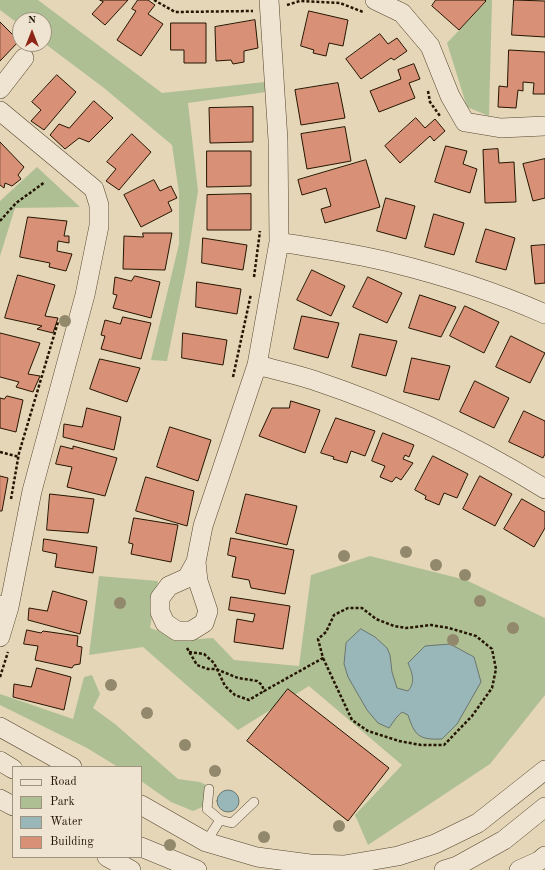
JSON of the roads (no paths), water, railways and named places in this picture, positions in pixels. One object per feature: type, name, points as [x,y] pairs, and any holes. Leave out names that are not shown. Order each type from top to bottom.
[{"type":"street","points":[[196,562],[203,526],[257,365],[278,242],[278,140],[269,0]]},
{"type":"street","points":[[372,8],[402,13],[430,46],[450,96],[465,122],[501,128],[545,126]]},
{"type":"street","points":[[0,89],[24,58]]},
{"type":"street","points":[[0,111],[94,189],[99,205],[99,226],[85,295],[32,491],[5,606],[4,643]]},
{"type":"street","points":[[278,242],[389,262],[456,281],[521,303],[545,314]]},
{"type":"street","points":[[257,365],[313,380],[362,398],[431,427],[511,468],[545,489]]},
{"type":"street","points":[[0,727],[70,766]]},
{"type":"street","points":[[0,761],[12,768]]},
{"type":"street","points":[[142,806],[206,842],[257,857],[310,864],[344,865],[398,856],[435,844],[478,823],[545,770]]},
{"type":"street","points":[[0,798],[12,805]]},
{"type":"street","points":[[444,870],[457,866],[504,840],[545,807]]},
{"type":"street","points":[[142,847],[197,870]]},
{"type":"street","points":[[519,870],[539,861],[545,856]]},
{"type":"street","points":[[110,858],[131,870]]},
{"type":"lane","points":[[209,789],[207,809],[220,820],[232,823],[254,802]]},
{"type":"lane","points":[[206,842],[220,820]]},
{"type":"water","points":[[361,629],[375,637],[387,648],[390,655],[392,672],[397,688],[408,691],[413,681],[408,663],[425,646],[450,644],[474,657],[481,682],[457,724],[442,739],[428,739],[419,735],[413,728],[408,715],[402,712],[389,728],[378,723],[367,710],[348,677],[344,664],[346,643]]},
{"type":"water","points":[[228,790],[236,793],[239,801],[236,809],[228,812],[220,809],[217,801],[220,793]]}]
